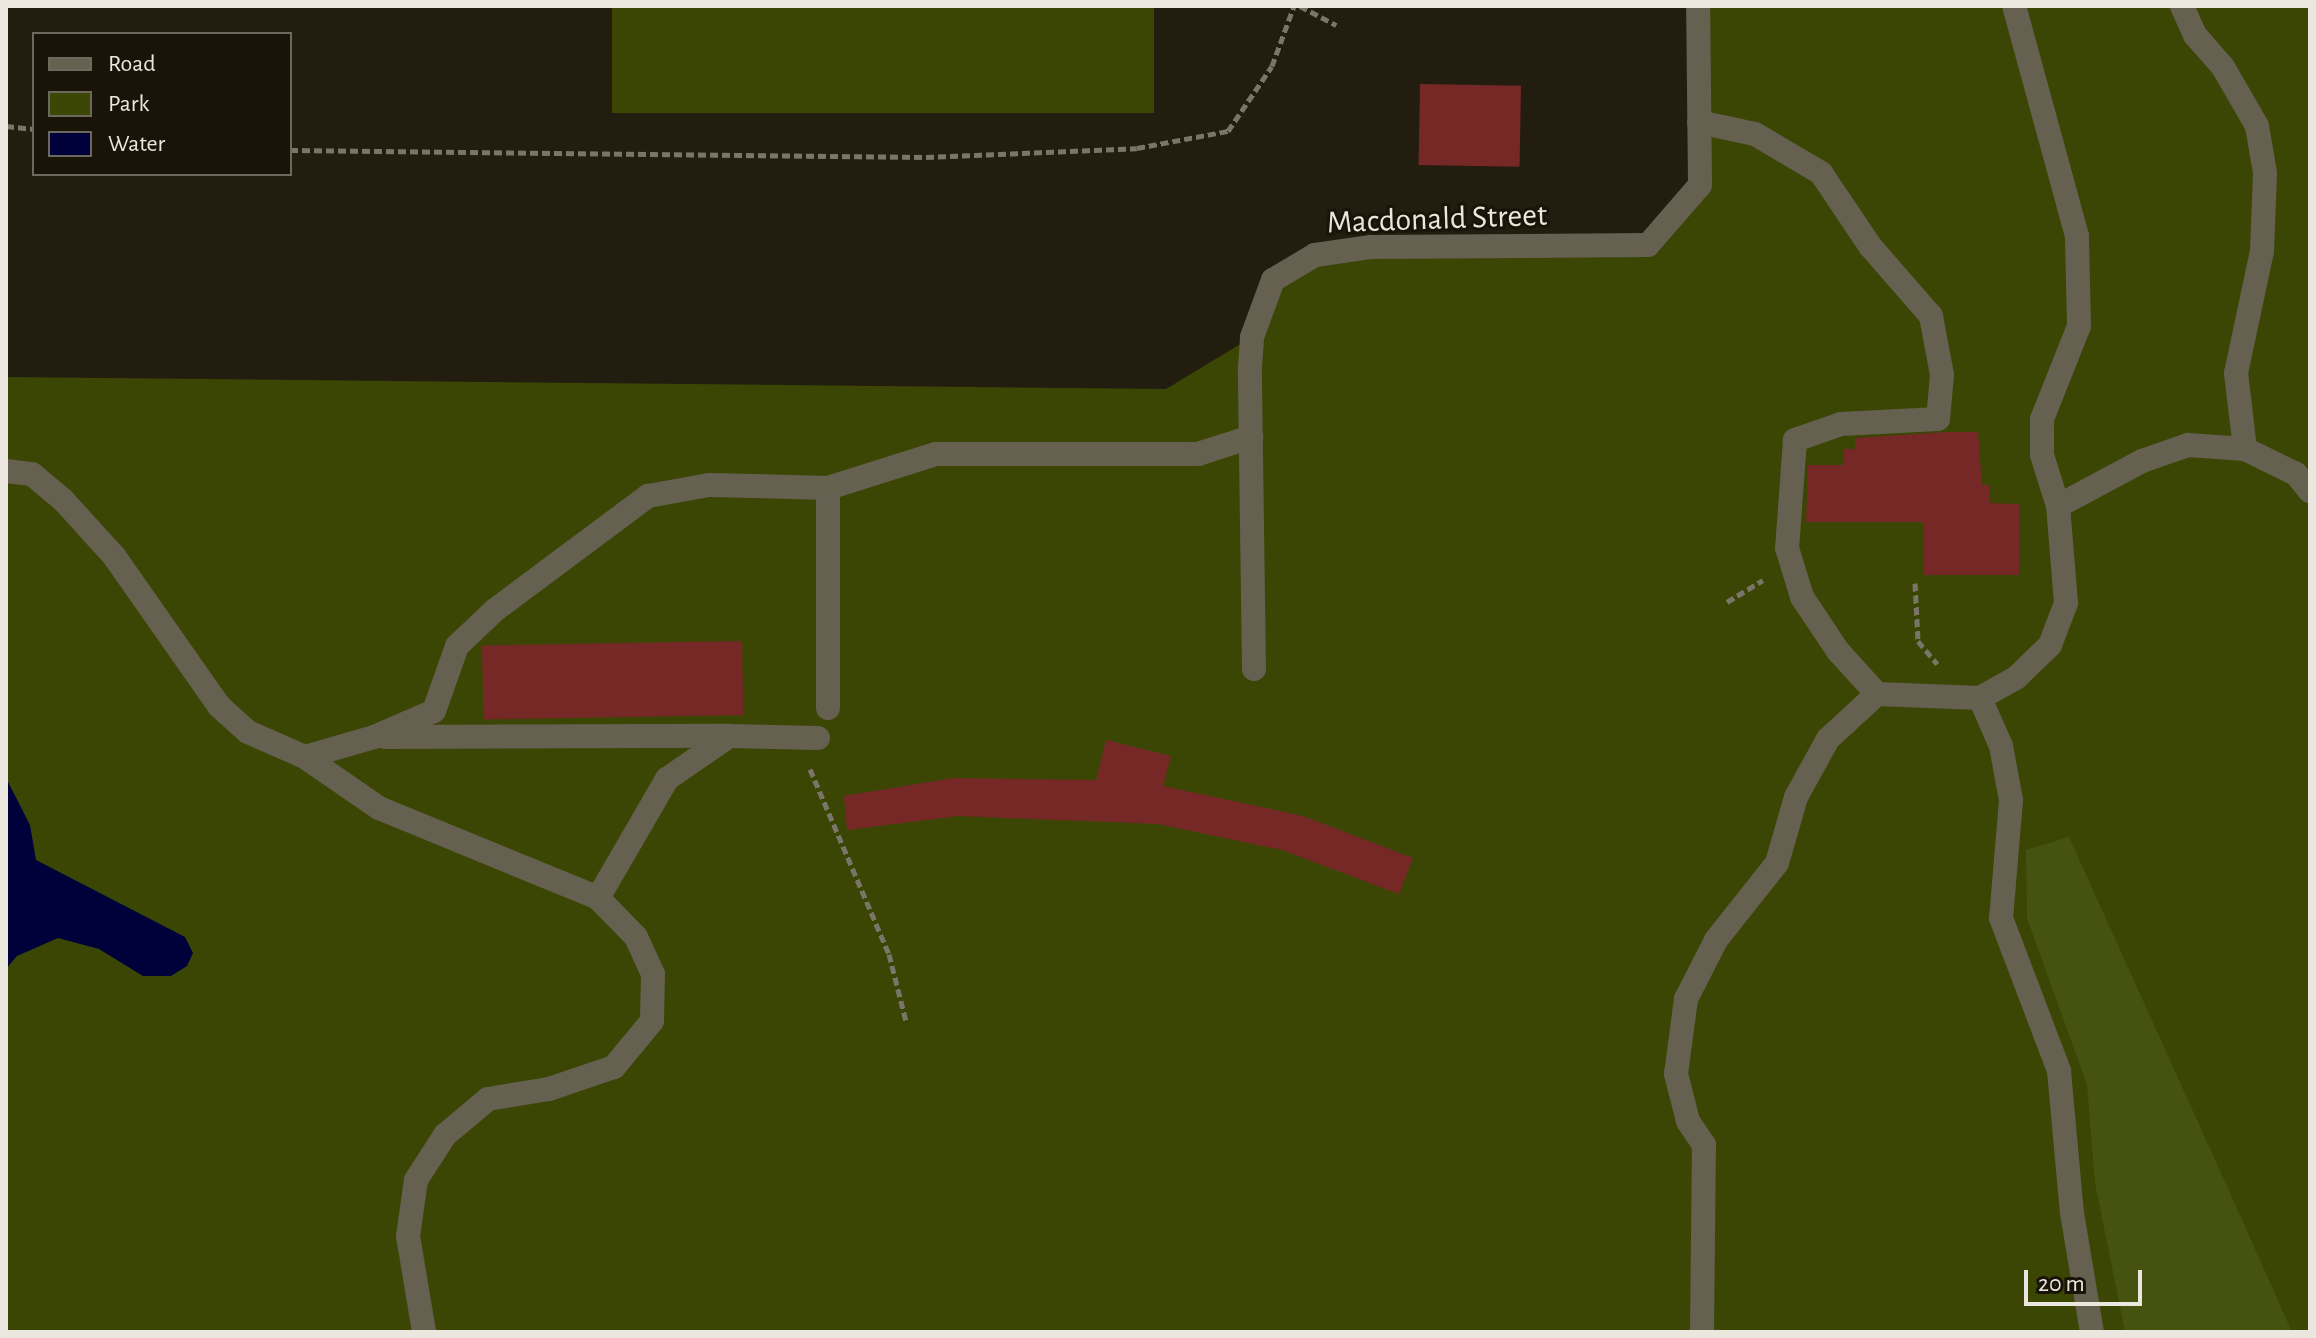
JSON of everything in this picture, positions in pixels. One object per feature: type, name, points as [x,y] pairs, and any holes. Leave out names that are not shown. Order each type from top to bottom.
[{"type":"street","name":"Macdonald Street","points":[[1254,669],[1252,337],[1273,280],[1315,255],[1371,247],[1648,245],[1700,185],[1698,6]]},
{"type":"street","points":[[1699,122],[1755,134],[1821,173],[1870,246],[1931,316],[1942,375],[1938,419],[1841,424],[1795,440],[1788,522],[1791,563],[1802,597],[1838,651],[1877,694],[1975,699],[2016,678],[2050,645],[2066,603],[2058,506],[2042,455],[2042,419],[2079,326],[2077,236],[2014,6]]},
{"type":"street","points":[[2182,6],[2195,35],[2223,67],[2257,126],[2265,173],[2262,251],[2236,373],[2245,449]]},
{"type":"street","points":[[305,757],[374,737],[434,711],[457,646],[495,610],[648,496],[709,485],[828,488],[936,454],[1198,454],[1251,437]]},
{"type":"street","points":[[2058,506],[2142,461],[2188,445],[2245,449],[2296,474],[2310,491]]},
{"type":"street","points":[[6,471],[32,474],[114,556],[219,706],[248,732],[305,757],[379,808],[598,898],[636,937],[653,974],[652,1021],[614,1067],[549,1089],[488,1099],[445,1135],[416,1180],[408,1236],[424,1332]]},
{"type":"street","points":[[828,488],[828,708]]},
{"type":"street","points":[[1702,1332],[1704,1145],[1688,1121],[1676,1074],[1686,999],[1716,940],[1777,863],[1796,797],[1828,739],[1877,694]]},
{"type":"street","points":[[1975,699],[2001,746],[2011,800],[2001,918],[2059,1071],[2072,1213],[2092,1332]]},
{"type":"street","points":[[598,898],[667,779],[729,736]]},
{"type":"street","points":[[374,737],[818,738]]},
{"type":"path","points":[[292,150],[926,157],[1137,148],[1228,131],[1272,66],[1297,6],[1336,25]]},
{"type":"path","points":[[6,126],[32,129]]},
{"type":"path","points":[[1727,602],[1791,563]]},
{"type":"path","points":[[1915,583],[1918,641],[1975,699]]},
{"type":"path","points":[[818,738],[808,763],[844,857],[889,954],[906,1021]]},
{"type":"green space","points":[[612,6],[1154,6],[1154,113],[612,113]]},
{"type":"green space","points":[[1704,6],[2310,6],[2310,1332],[6,1332],[6,377],[1166,389],[1252,337],[1273,280],[1315,255],[1648,244],[1700,185]]},
{"type":"green space","points":[[2069,837],[2292,1332],[2125,1332],[2095,1183],[2087,1085],[2027,918],[2026,850]]},
{"type":"water","points":[[6,778],[30,825],[36,860],[185,937],[193,953],[187,966],[171,976],[143,976],[99,949],[58,938],[17,956],[6,969]]},
{"type":"building","points":[[1420,84],[1521,86],[1520,167],[1419,165]]},
{"type":"building","points":[[1978,432],[1982,485],[1989,485],[1989,503],[2019,504],[2019,575],[1924,575],[1924,522],[1806,522],[1808,465],[1844,465],[1844,449],[1855,449],[1855,438]]},
{"type":"building","points":[[742,641],[743,715],[483,720],[482,646]]},
{"type":"building","points":[[1106,740],[1171,756],[1163,786],[1303,816],[1413,858],[1399,894],[1282,850],[1158,824],[958,816],[847,830],[844,796],[953,778],[1096,780]]}]
